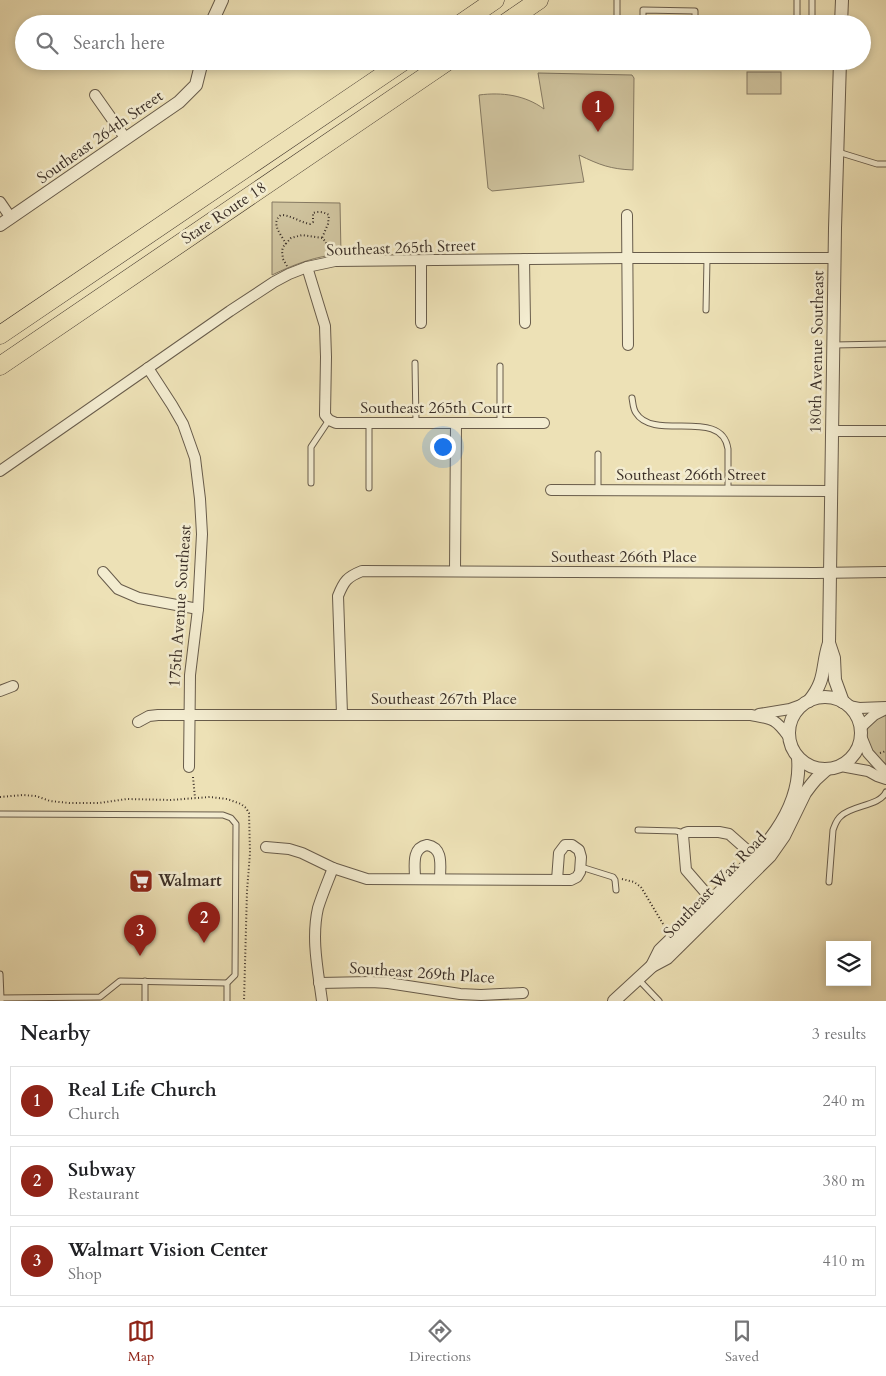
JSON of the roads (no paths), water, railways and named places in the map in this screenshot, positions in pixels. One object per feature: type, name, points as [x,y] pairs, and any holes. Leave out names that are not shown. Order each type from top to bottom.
[{"type":"highway","points":[[473,15],[495,0]]},
{"type":"highway","points":[[517,15],[538,0]]},
{"type":"highway","name":"State Route 18","points":[[0,335],[391,70]]},
{"type":"highway","name":"State Route 18","points":[[0,366],[435,70]]},
{"type":"street","points":[[215,15],[222,0]]},
{"type":"street","points":[[841,15],[842,0]]},
{"type":"street","name":"Southeast 264th Street","points":[[0,225],[179,102],[196,84],[200,70]]},
{"type":"street","name":"180th Avenue Southeast","points":[[805,703],[817,691],[823,677],[825,656],[829,643],[834,258],[840,70]]},
{"type":"street","points":[[95,95],[126,139]]},
{"type":"street","points":[[0,202],[11,218]]},
{"type":"street","points":[[627,215],[628,346]]},
{"type":"street","name":"Southeast 265th Street","points":[[0,471],[230,310],[274,282],[307,267],[330,262],[628,258],[834,258]]},
{"type":"street","points":[[524,259],[525,323]]},
{"type":"street","points":[[421,261],[422,323]]},
{"type":"street","points":[[307,267],[325,326],[325,414],[329,420]]},
{"type":"street","name":"175th Avenue Southeast","points":[[148,368],[183,424],[195,458],[200,499],[202,534],[198,609],[190,675],[189,767]]},
{"type":"street","name":"Southeast 265th Court","points":[[329,420],[336,423],[544,423]]},
{"type":"street","points":[[455,571],[456,423]]},
{"type":"street","points":[[833,431],[886,431]]},
{"type":"street","name":"Southeast 266th Street","points":[[551,490],[832,491]]},
{"type":"street","name":"Southeast 266th Place","points":[[342,714],[338,596],[343,583],[351,575],[362,571],[886,572]]},
{"type":"street","points":[[103,572],[118,589],[139,598],[198,609]]},
{"type":"street","name":"180th Avenue Southeast","points":[[829,643],[834,658],[835,680],[846,704]]},
{"type":"street","points":[[0,691],[13,686]]},
{"type":"street","points":[[886,708],[859,708],[830,697],[815,698],[796,710],[790,722],[788,736],[791,748],[798,758],[811,767],[828,769],[841,766],[857,768],[886,779]]},
{"type":"street","name":"Southeast 267th Place","points":[[138,722],[149,716],[190,714],[751,715],[790,709],[805,703]]},
{"type":"street","points":[[846,704],[858,719],[868,753],[886,773]]},
{"type":"street","points":[[841,766],[855,754],[861,732],[874,715],[886,708]]},
{"type":"street","name":"Southeast 267th Place","points":[[751,715],[774,720],[780,724],[788,736]]},
{"type":"street","name":"Southeast Wax Road","points":[[652,966],[660,950],[755,857],[777,830],[792,798],[799,774],[798,758]]},
{"type":"street","name":"Southeast Wax Road","points":[[614,1001],[652,966],[667,958],[762,865],[784,836],[811,785],[828,769]]},
{"type":"street","points":[[712,900],[686,870],[684,833],[719,832],[729,834],[755,857]]},
{"type":"street","points":[[415,879],[416,852],[419,848],[427,845],[436,848],[439,852],[440,879]]},
{"type":"street","points":[[266,847],[289,849],[302,853],[333,868],[367,879],[440,879],[557,880],[571,880],[577,878],[580,872],[581,857],[579,850],[572,845],[564,845],[559,853],[557,880]]},
{"type":"street","points":[[322,1001],[315,944],[316,924],[319,907],[333,868]]},
{"type":"street","name":"Southeast 269th Place","points":[[319,983],[388,983],[460,994],[523,993]]},
{"type":"lane","points":[[617,0],[617,15]]},
{"type":"lane","points":[[797,0],[797,15]]},
{"type":"lane","points":[[812,0],[812,15]]},
{"type":"lane","points":[[642,15],[642,10],[669,10],[696,11],[696,15]]},
{"type":"lane","points":[[837,152],[877,164],[886,164]]},
{"type":"lane","points":[[706,258],[706,310]]},
{"type":"lane","points":[[834,345],[886,344]]},
{"type":"lane","points":[[415,363],[416,423]]},
{"type":"lane","points":[[500,366],[500,423]]},
{"type":"lane","points":[[632,398],[634,411],[640,418],[649,423],[659,426],[702,426],[716,431],[722,436],[727,443],[728,449],[728,490]]},
{"type":"lane","points":[[311,483],[311,447],[329,420]]},
{"type":"lane","points":[[369,423],[369,488]]},
{"type":"lane","points":[[598,454],[598,490]]},
{"type":"lane","points":[[829,882],[833,830],[836,822],[847,811],[879,800],[886,792]]},
{"type":"lane","points":[[0,814],[223,815],[231,818],[236,824],[235,975],[227,983],[227,1001]]},
{"type":"lane","points":[[638,830],[684,833]]},
{"type":"lane","points":[[580,867],[610,875],[615,880],[616,890]]},
{"type":"lane","points":[[0,974],[0,1000],[100,997],[120,981],[227,983]]},
{"type":"lane","points":[[638,979],[659,1001]]},
{"type":"lane","points":[[145,981],[145,1001]]},
{"type":"place","name":"Real Life Church","points":[[598,132]]},
{"type":"place","name":"Walmart","points":[[141,881]]},
{"type":"place","name":"Subway","points":[[204,943]]},
{"type":"place","name":"Walmart Vision Center","points":[[140,956]]}]
